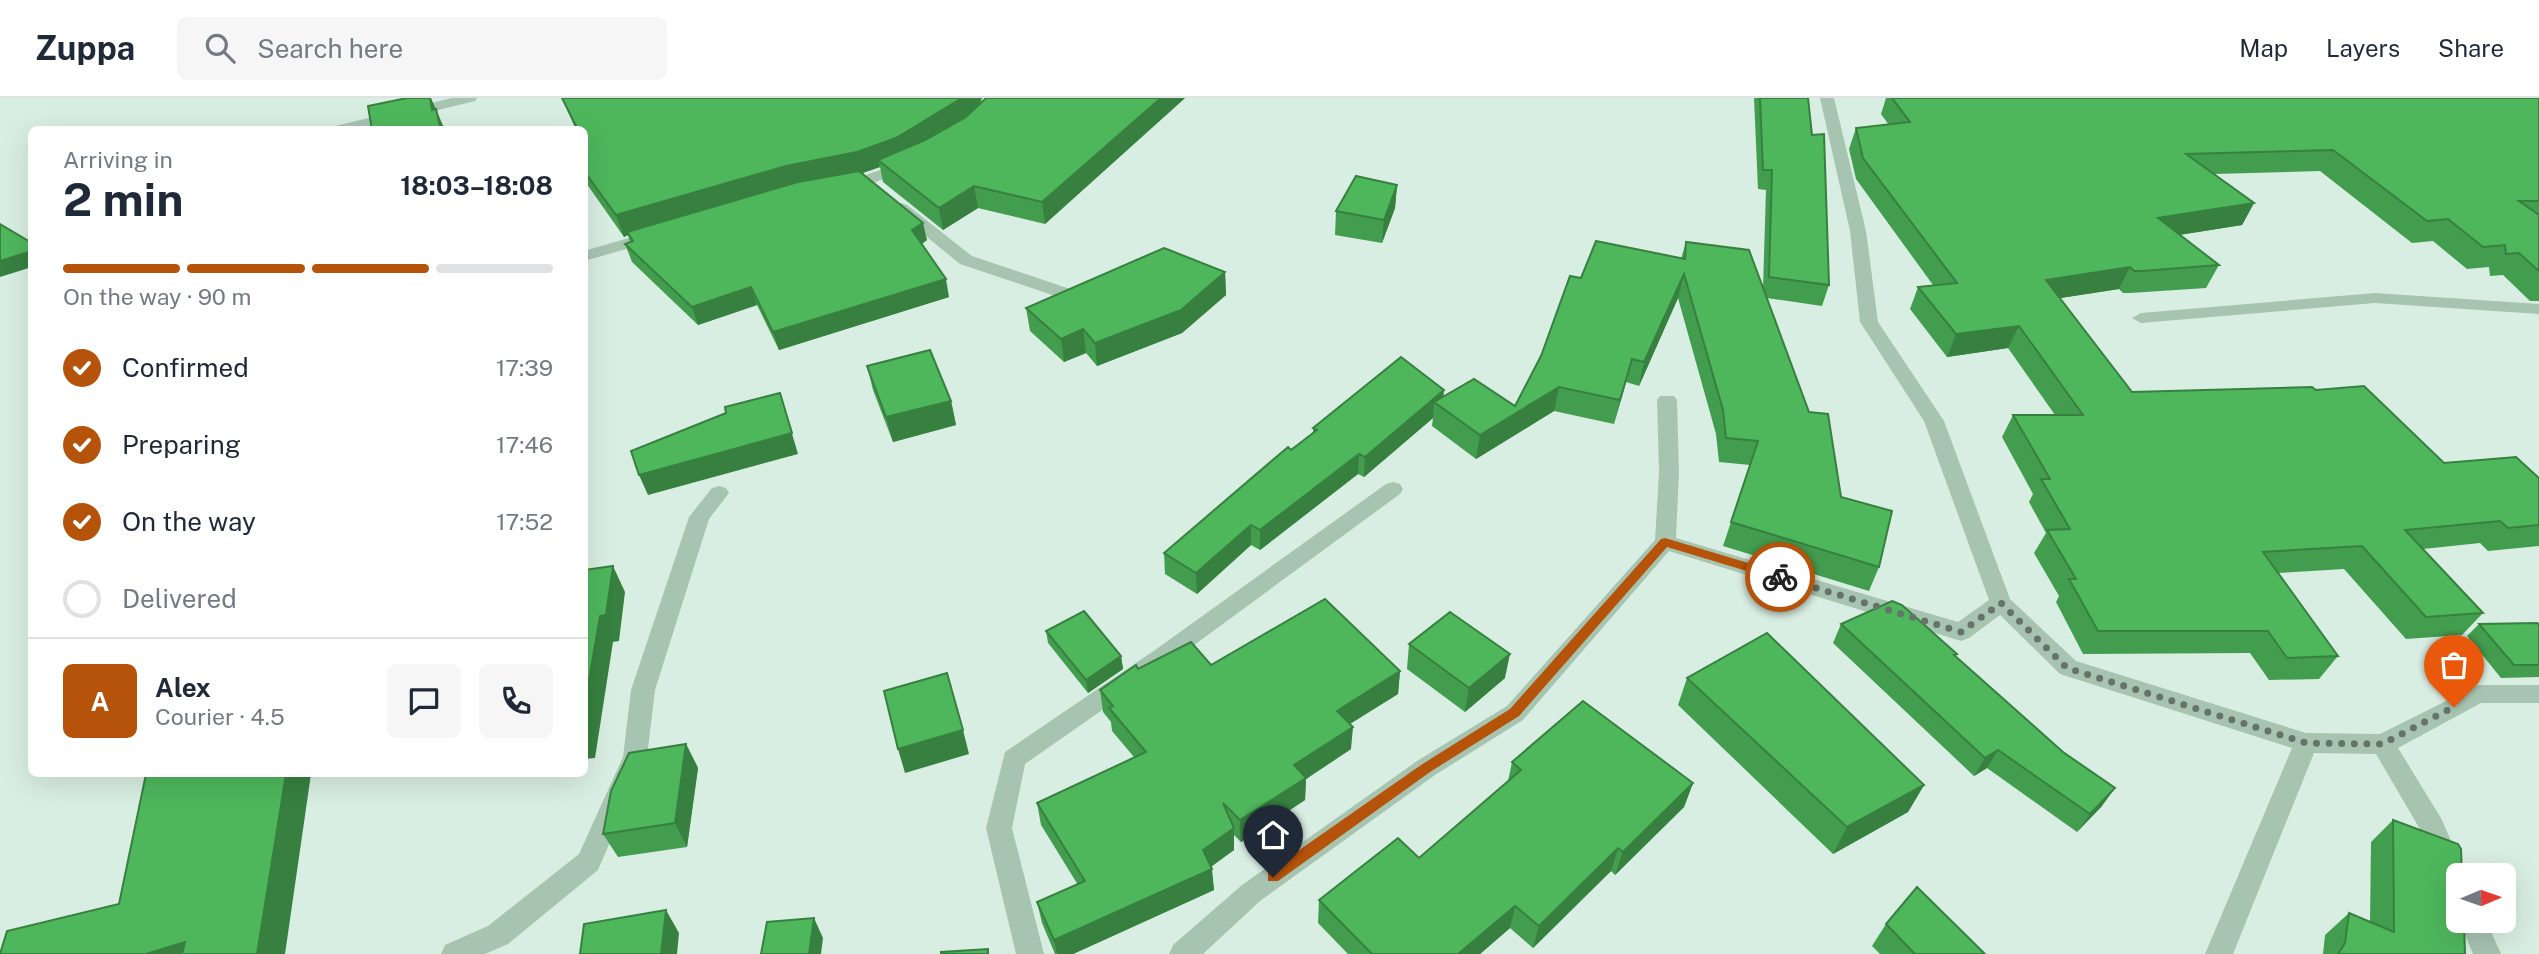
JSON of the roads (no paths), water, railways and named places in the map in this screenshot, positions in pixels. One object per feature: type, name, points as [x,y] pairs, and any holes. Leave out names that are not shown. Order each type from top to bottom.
[{"type":"street","points":[[353,126],[470,98]]},
{"type":"street","points":[[1827,98],[1858,231],[1869,323],[1934,421],[2001,603],[2067,668],[2306,743],[2382,744],[2478,694],[2539,694]]},
{"type":"street","points":[[826,188],[867,180],[908,165],[919,158]]},
{"type":"street","points":[[867,180],[966,260],[1067,294]]},
{"type":"street","points":[[588,255],[676,228]]},
{"type":"street","points":[[2141,318],[2375,298],[2539,309]]},
{"type":"street","points":[[1183,954],[1251,892],[1426,768],[1515,713],[1665,542],[1669,472],[1667,400]]},
{"type":"street","points":[[1030,954],[999,828],[1014,759],[1143,671],[1393,489]]},
{"type":"street","points":[[455,954],[498,935],[589,862],[635,757],[643,690],[699,517],[719,493]]},
{"type":"street","points":[[1665,542],[1961,632],[2001,603]]},
{"type":"street","points":[[2218,954],[2306,743]]},
{"type":"street","points":[[2382,744],[2432,826],[2448,863]]},
{"type":"street","points":[[2478,933],[2487,954]]}]
